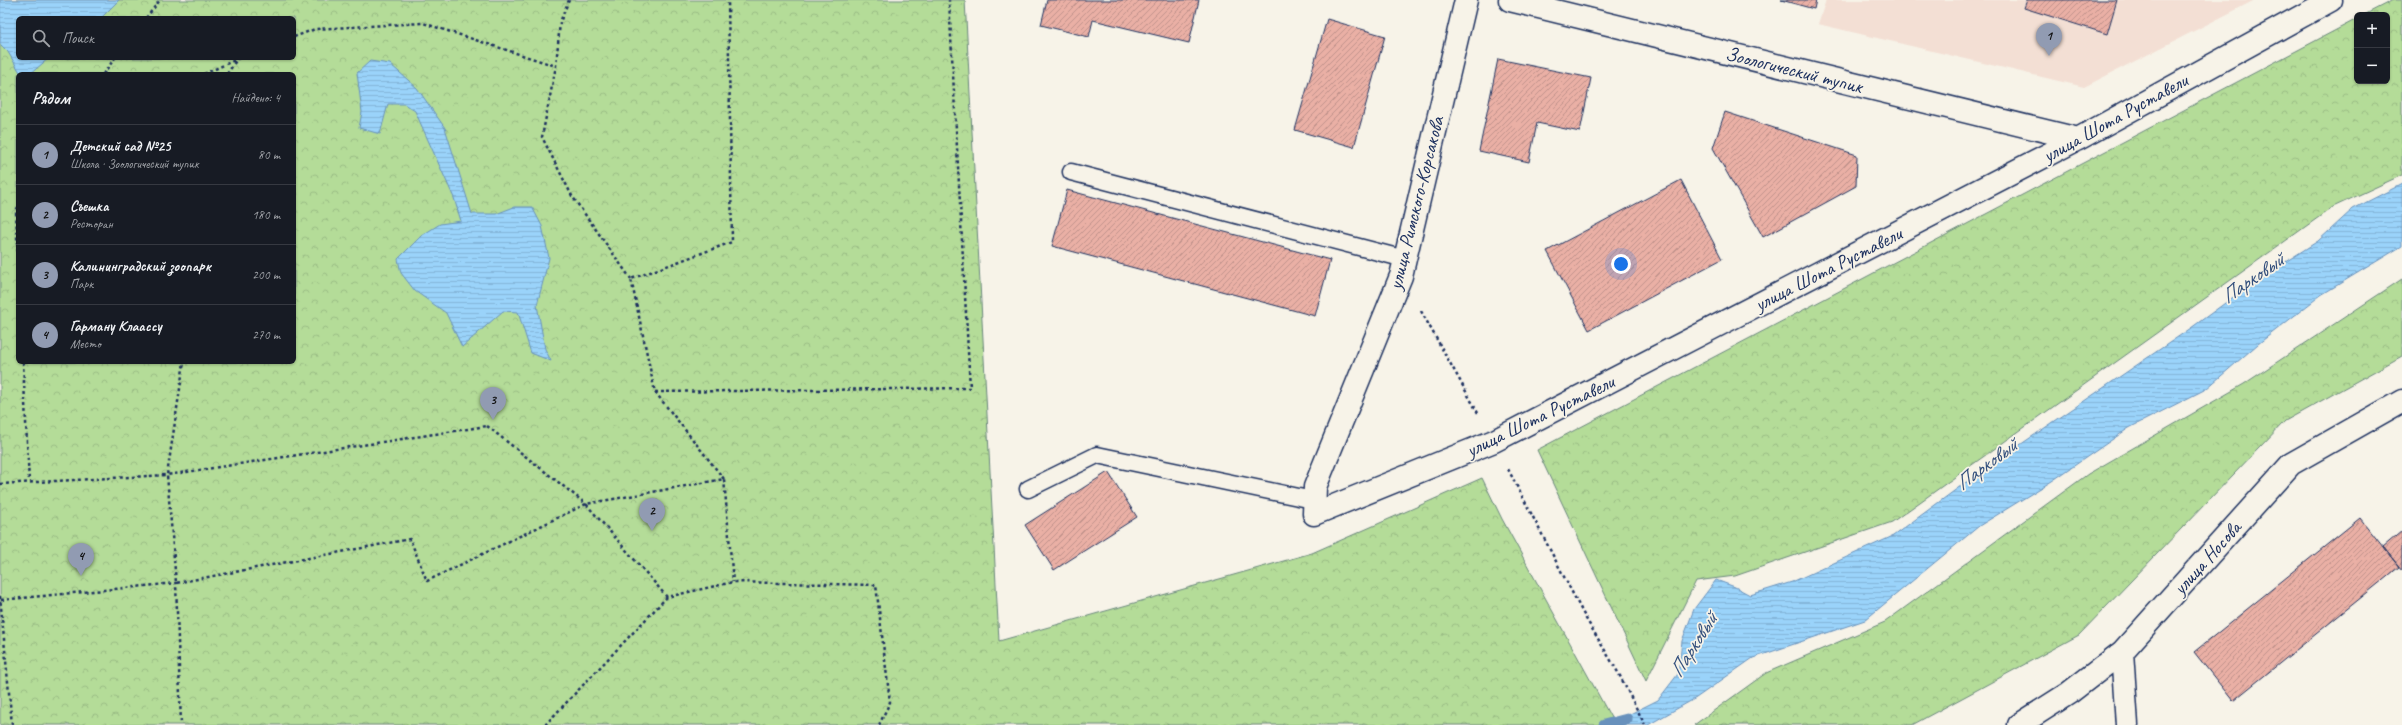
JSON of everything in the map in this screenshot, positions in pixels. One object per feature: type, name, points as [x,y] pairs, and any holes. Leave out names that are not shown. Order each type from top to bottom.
[{"type":"street","name":"улица Римского-Корсакова","points":[[1314,507],[1315,488],[1401,276],[1466,0]]},
{"type":"street","name":"Зоологический тупик","points":[[1510,0],[2078,139]]},
{"type":"street","name":"улица Шота Руставели","points":[[1314,507],[1494,442],[2078,139],[2331,0]]},
{"type":"street","name":"улица Носова","points":[[2019,725],[2069,693],[2122,652],[2291,464],[2402,401]]},
{"type":"street","points":[[2122,652],[2127,725]]},
{"type":"lane","points":[[1071,172],[1405,259]]},
{"type":"lane","points":[[1028,489],[1097,455],[1314,507]]},
{"type":"path","points":[[148,16],[160,0]]},
{"type":"path","points":[[569,0],[560,22],[556,66],[542,137],[572,196],[631,278],[655,392],[724,479],[733,582]]},
{"type":"path","points":[[631,278],[732,242],[728,0]]},
{"type":"path","points":[[655,392],[970,388],[949,0]]},
{"type":"path","points":[[296,36],[315,29],[423,23],[556,66]]},
{"type":"path","points":[[105,72],[114,60]]},
{"type":"path","points":[[208,72],[234,60]]},
{"type":"path","points":[[228,72],[237,60]]},
{"type":"path","points":[[23,364],[29,482]]},
{"type":"path","points":[[181,725],[176,583],[167,475],[184,364]]},
{"type":"path","points":[[0,484],[167,475],[487,426],[586,504],[667,597]]},
{"type":"path","points":[[0,600],[176,583],[410,539],[427,581],[586,504],[724,479]]},
{"type":"path","points":[[546,725],[667,597],[733,582],[876,585],[890,702],[879,725]]},
{"type":"path","points":[[0,596],[12,725]]},
{"type":"path","points":[[1585,617],[1619,674],[1645,725]]},
{"type":"shaded area","points":[[1826,0],[2255,0],[2084,87],[1818,24]]},
{"type":"green space","points":[[0,0],[965,0],[999,641],[1312,553],[1482,478],[1502,519],[1615,725],[0,725]]},
{"type":"green space","points":[[2393,0],[2402,0],[2402,175],[2333,207],[1892,522],[1735,576],[1696,581],[1646,681],[1537,450],[2354,21],[2354,84],[2390,84],[2390,12],[2370,12]]},
{"type":"green space","points":[[2402,279],[2402,356],[2285,421],[2079,635],[1912,725],[1694,725],[1766,673],[1885,622],[2088,474],[2244,384]]},
{"type":"water","points":[[0,0],[119,0],[103,16],[16,16],[16,60],[47,60],[32,72],[20,72],[8,52],[0,44]]},
{"type":"water","points":[[370,61],[390,64],[417,88],[445,128],[472,214],[496,214],[514,207],[532,207],[542,226],[549,258],[537,305],[545,349],[551,361],[531,353],[518,312],[503,311],[462,347],[446,313],[415,291],[401,273],[398,259],[421,236],[440,224],[461,221],[454,198],[415,111],[404,104],[388,104],[380,134],[359,128],[362,112],[357,73]]},
{"type":"water","points":[[2402,184],[2402,246],[2321,295],[2258,344],[2206,389],[2129,428],[2052,481],[1979,526],[1865,620],[1753,658],[1696,698],[1648,725],[1608,725],[1658,700],[1678,674],[1682,641],[1694,609],[1716,580],[1735,587],[1750,595],[1792,582],[1893,536],[1973,477],[2191,328],[2251,284],[2318,241],[2353,209]]},
{"type":"building","points":[[1047,0],[1199,0],[1189,43],[1093,20],[1089,37],[1041,25]]},
{"type":"building","points":[[1781,0],[1816,0],[1814,9]]},
{"type":"building","points":[[2027,0],[2117,0],[2107,34],[2024,8]]},
{"type":"building","points":[[1327,19],[1385,36],[1354,147],[1295,130]]},
{"type":"building","points":[[1498,59],[1591,78],[1580,132],[1537,123],[1529,162],[1479,151]]},
{"type":"building","points":[[1725,112],[1857,155],[1856,186],[1763,237],[1713,148]]},
{"type":"building","points":[[1681,180],[1722,259],[1589,330],[1547,251]]},
{"type":"building","points":[[1067,190],[1330,260],[1315,316],[1052,246]]},
{"type":"building","points":[[1108,472],[1137,517],[1054,570],[1025,525]]},
{"type":"building","points":[[2360,518],[2399,567],[2233,701],[2194,652]]},
{"type":"building","points":[[2402,531],[2402,570],[2383,547]]},
{"type":"waterway","name":"Парковый","points":[[1604,725],[1627,719]]},
{"type":"place","name":"Детский сад №25","points":[[2049,56]]},
{"type":"place","name":"Калининградский зоопарк","points":[[493,420]]},
{"type":"place","name":"Съешка","points":[[652,531]]},
{"type":"place","name":"Гарману Клаассу","points":[[81,576]]}]
